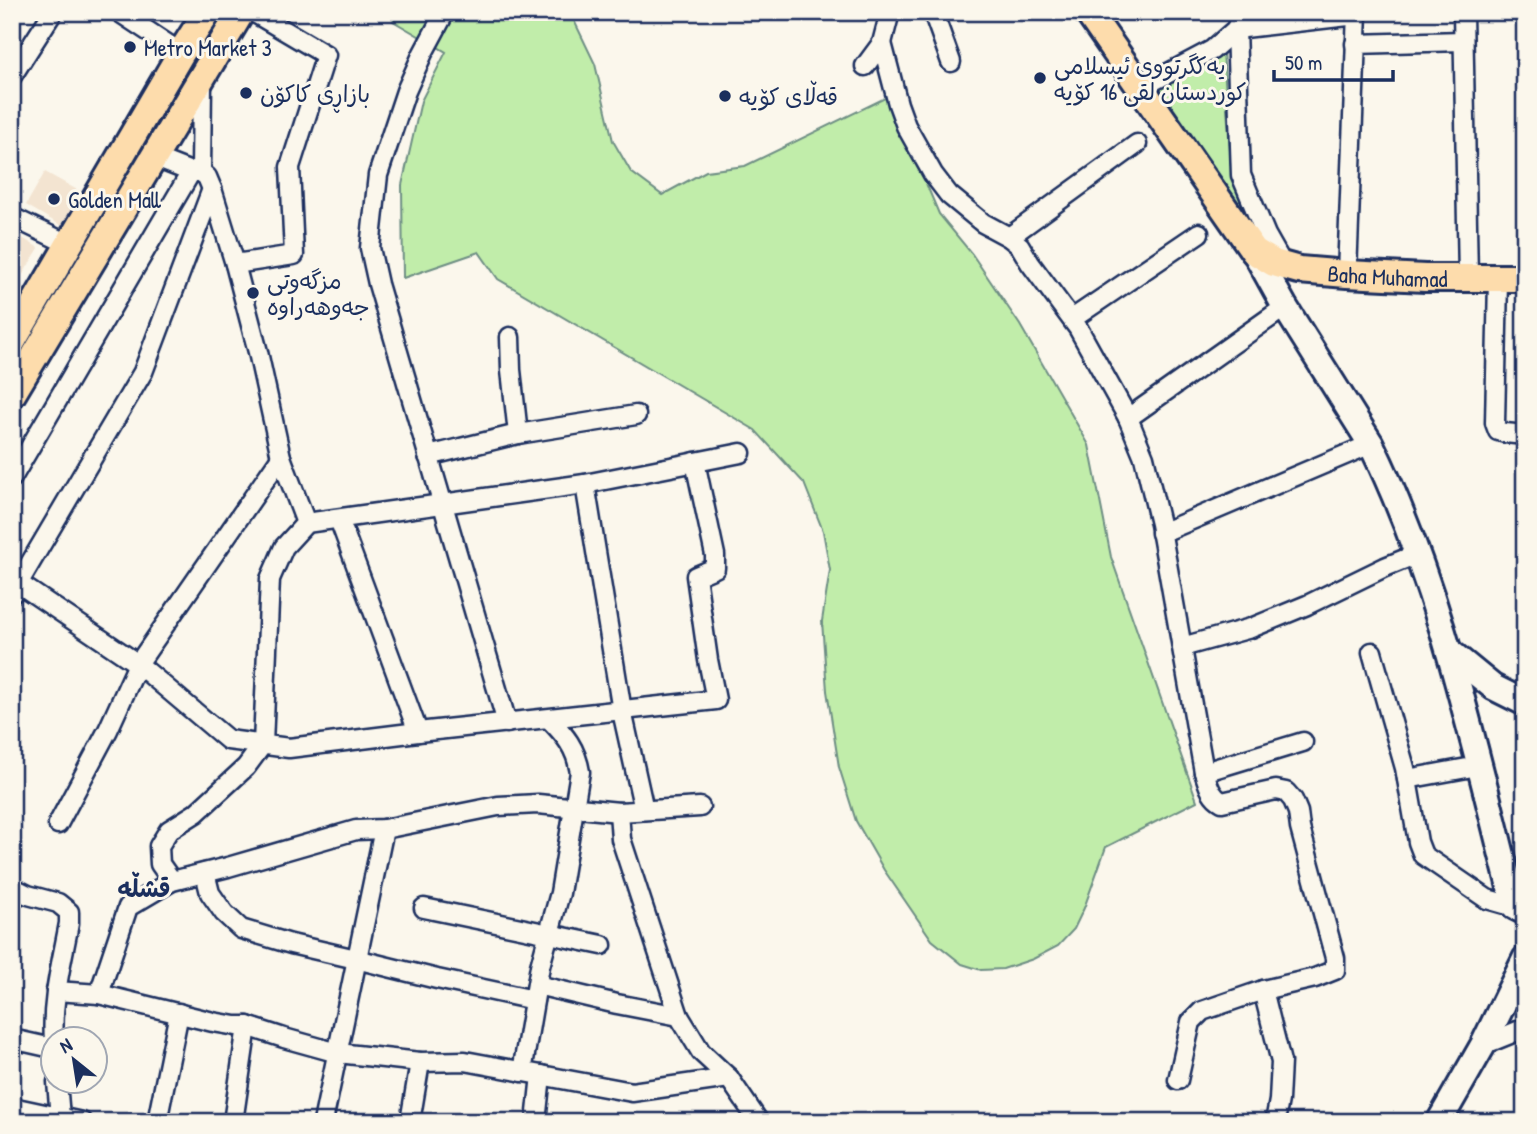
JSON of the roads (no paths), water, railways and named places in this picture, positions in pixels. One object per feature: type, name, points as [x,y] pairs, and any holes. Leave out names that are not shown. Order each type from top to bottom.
[{"type":"main road","points":[[12,342],[207,12]]},
{"type":"main road","points":[[12,394],[241,12]]},
{"type":"main road","points":[[1088,12],[1254,251],[1382,466],[1418,554],[1449,651],[1478,766],[1520,910]]},
{"type":"main road","name":"Baha Muhamad","points":[[1254,251],[1274,263],[1299,270],[1347,274],[1525,278]]},
{"type":"main road","points":[[1449,651],[1493,687],[1525,703]]},
{"type":"main road","points":[[1438,1122],[1483,1045],[1525,959]]},
{"type":"street","points":[[12,76],[53,12]]},
{"type":"street","points":[[119,12],[181,53]]},
{"type":"street","points":[[235,264],[294,255],[290,167],[326,55],[253,12]]},
{"type":"street","points":[[445,12],[406,91],[378,175],[370,248],[378,284],[507,723]]},
{"type":"street","points":[[865,66],[881,43],[890,12]]},
{"type":"street","points":[[933,12],[951,62]]},
{"type":"street","points":[[1462,12],[1468,278]]},
{"type":"street","points":[[1140,88],[1212,50],[1239,21],[1357,14],[1347,274]]},
{"type":"street","points":[[1239,21],[1241,176],[1266,235],[1283,265]]},
{"type":"street","points":[[1355,44],[1463,41]]},
{"type":"street","points":[[881,43],[906,126],[933,174],[949,195],[983,223],[1020,246],[1078,328],[1128,418],[1144,457],[1161,533],[1204,772],[1209,787],[1216,799],[1222,802],[1276,790],[1286,792],[1298,812],[1335,958],[1335,970],[1202,1011],[1191,1022],[1178,1080]]},
{"type":"street","points":[[12,478],[196,172],[203,75]]},
{"type":"street","points":[[1009,237],[1137,144]]},
{"type":"street","points":[[153,157],[207,177],[235,264],[281,457],[306,523]]},
{"type":"street","points":[[212,189],[143,372],[14,586],[138,664],[228,740],[289,748],[716,700],[696,576],[715,568],[715,555],[695,462]]},
{"type":"street","points":[[12,217],[68,244]]},
{"type":"street","points":[[1072,320],[1199,233]]},
{"type":"street","points":[[1498,279],[1495,422],[1497,431],[1525,435]]},
{"type":"street","points":[[1128,418],[1285,307]]},
{"type":"street","points":[[510,337],[518,434]]},
{"type":"street","points":[[428,456],[518,434],[636,415]]},
{"type":"street","points":[[1161,533],[1371,444]]},
{"type":"street","points":[[172,881],[160,864],[159,846],[169,830],[206,804],[246,767],[263,744],[270,579],[284,547],[306,523],[585,484],[741,453]]},
{"type":"street","points":[[58,824],[108,730],[138,664],[281,457]]},
{"type":"street","points":[[585,484],[622,711],[645,810]]},
{"type":"street","points":[[339,519],[418,732]]},
{"type":"street","points":[[1182,647],[1251,628],[1418,554]]},
{"type":"street","points":[[1372,652],[1407,779],[1418,842],[1423,855],[1487,899],[1520,910]]},
{"type":"street","points":[[522,1073],[536,992],[560,894],[580,772],[577,756],[565,736],[549,719]]},
{"type":"street","points":[[1204,772],[1303,742]]},
{"type":"street","points":[[1407,779],[1478,766]]},
{"type":"street","points":[[99,994],[128,907],[172,881],[356,830],[384,829],[498,806],[538,804],[619,812],[700,807]]},
{"type":"street","points":[[619,812],[621,839],[679,1016],[701,1052],[729,1078],[758,1122]]},
{"type":"street","points":[[323,1122],[384,829]]},
{"type":"street","points":[[205,873],[210,893],[224,913],[241,929],[291,944],[437,979],[617,1004],[679,1016]]},
{"type":"street","points":[[12,887],[28,895],[58,903],[69,912],[52,1026]]},
{"type":"street","points":[[424,908],[602,945]]},
{"type":"street","points":[[1263,990],[1281,1062],[1275,1122]]},
{"type":"street","points":[[56,991],[99,994],[213,1022],[247,1026],[338,1053],[419,1062],[466,1061],[632,1092],[729,1078]]},
{"type":"street","points":[[157,1122],[179,1013]]},
{"type":"street","points":[[233,1122],[247,1026]]},
{"type":"street","points":[[1483,1045],[1525,1028]]},
{"type":"street","points":[[12,1039],[38,1045]]},
{"type":"street","points":[[410,1122],[419,1062]]},
{"type":"street","points":[[536,1122],[541,1075]]},
{"type":"street","points":[[58,1096],[60,1117]]},
{"type":"street","points":[[12,1107],[82,1122]]},
{"type":"place","name":"Metro Market 3","points":[[130,47]]},
{"type":"place","name":"يه‌كگرتووی ئیسلامی كوردستان لقی 16 كۆیه‌","points":[[1040,78]]},
{"type":"place","name":"بازاڕی کاکۆن","points":[[246,93]]},
{"type":"place","name":"قەڵای کۆیە","points":[[725,96]]},
{"type":"place","name":"Golden Mall","points":[[54,199]]},
{"type":"place","name":"مزگه‌وتی جه‌وهه‌راوه","points":[[253,293]]},
{"type":"district","name":"قشڵه‌","points":[[144,888]]}]
